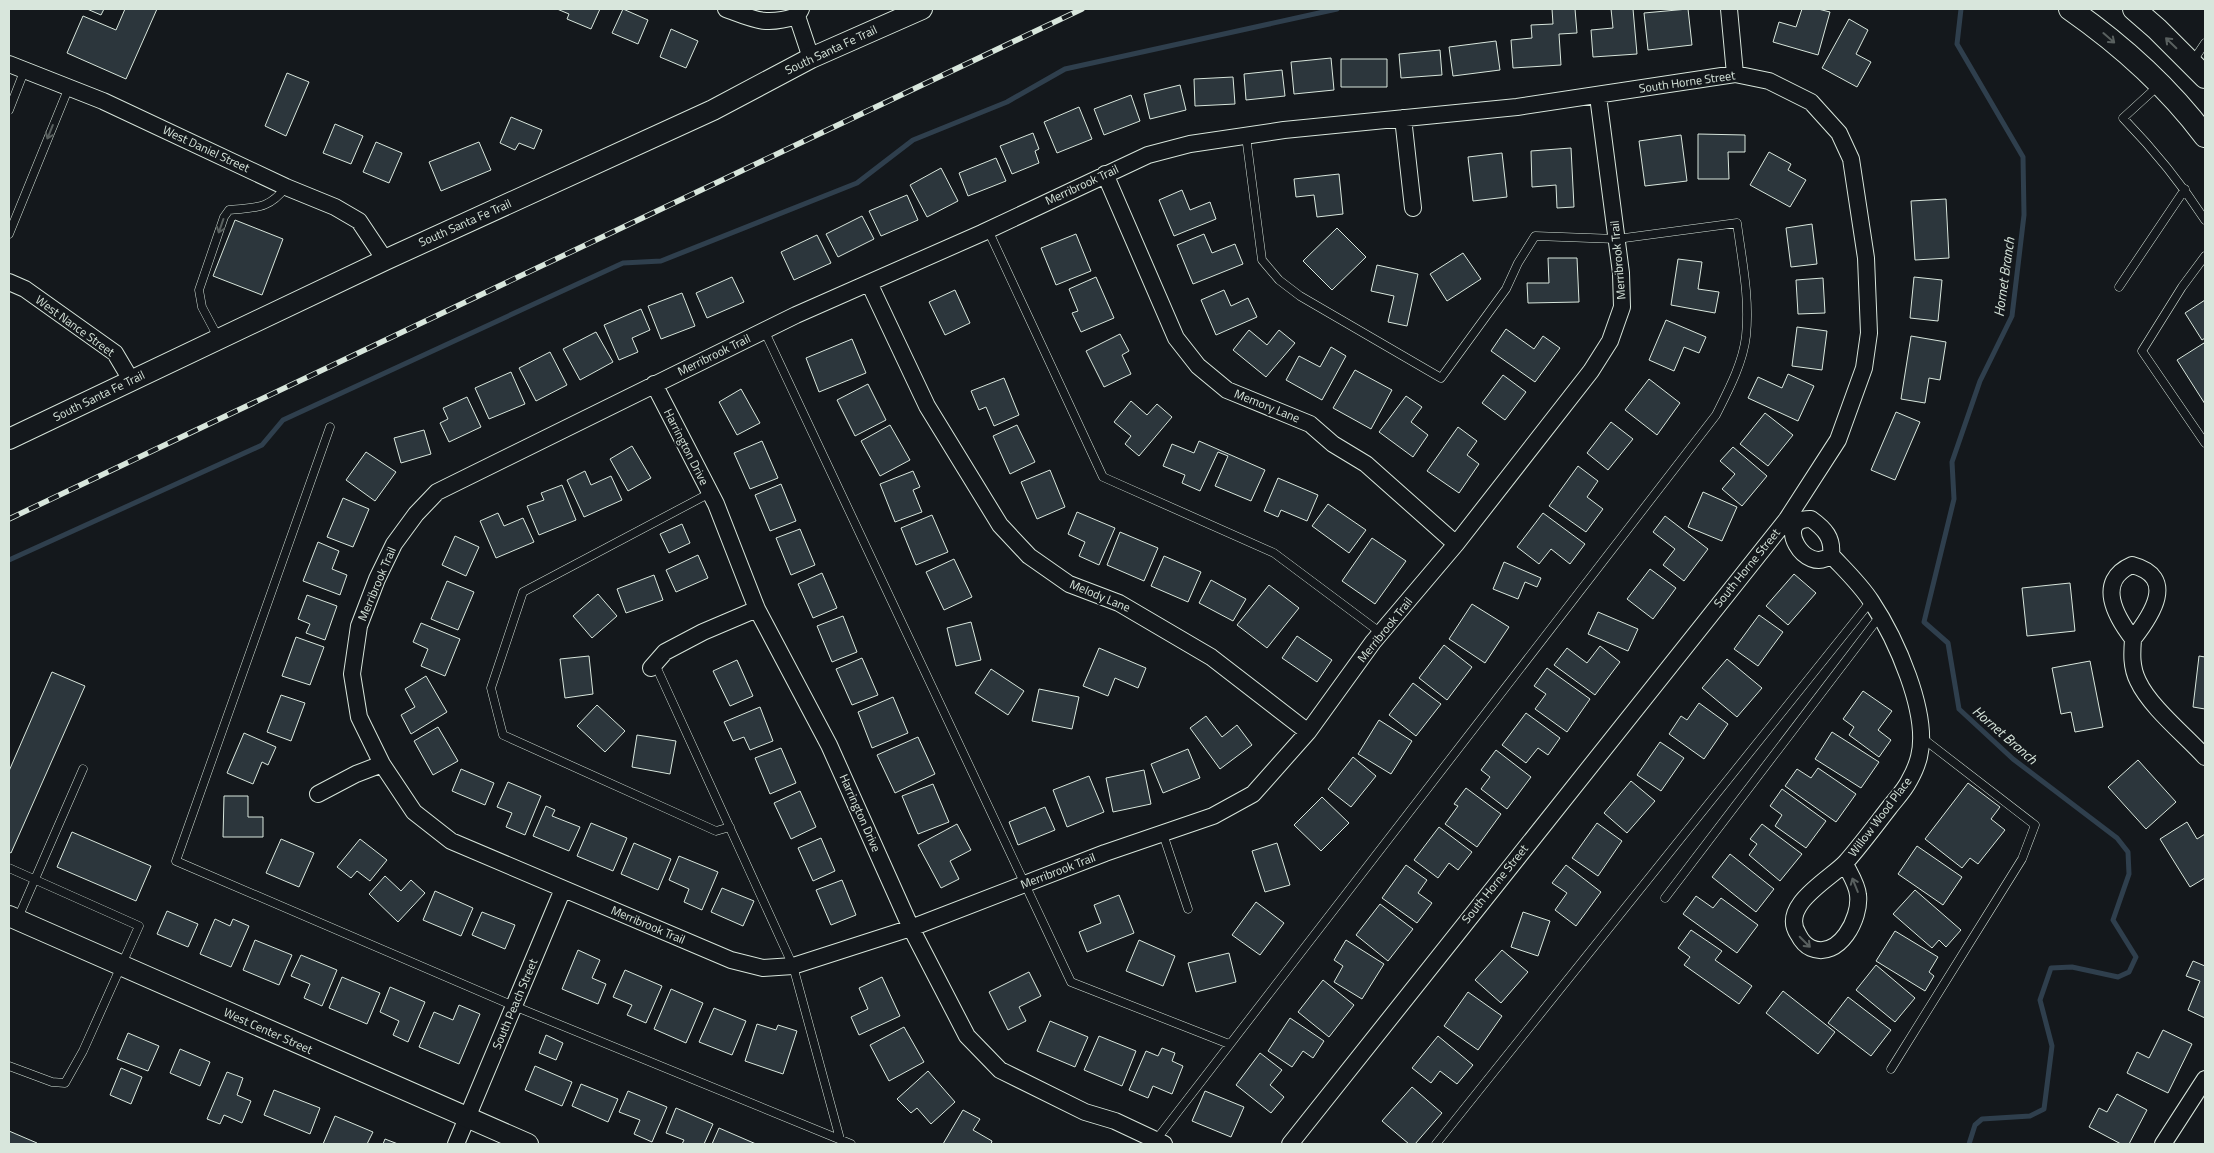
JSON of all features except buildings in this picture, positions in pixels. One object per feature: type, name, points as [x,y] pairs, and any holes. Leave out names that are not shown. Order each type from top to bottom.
[{"type":"main road","points":[[2070,9],[2094,25],[2145,69],[2205,136]]},
{"type":"main road","points":[[2134,9],[2199,70]]},
{"type":"street","points":[[726,9],[754,20],[777,22],[799,12],[811,58]]},
{"type":"street","name":"South Santa Fe Trail","points":[[9,439],[131,380],[215,331],[385,260],[714,110],[811,58],[922,9]]},
{"type":"street","points":[[1729,9],[1735,74]]},
{"type":"street","name":"West Daniel Street","points":[[9,64],[69,87],[286,187],[334,207],[359,221],[385,260]]},
{"type":"street","name":"South Horne Street","points":[[1290,1144],[1791,522],[1838,440],[1864,368],[1869,333],[1866,258],[1851,159],[1839,133],[1811,102],[1769,81],[1735,74],[1598,96]]},
{"type":"street","name":"Merribrook Trail","points":[[1598,96],[1621,273],[1622,307],[1610,341],[1591,371],[1456,544],[1381,633],[1308,732],[1253,794],[1213,816],[1105,852],[911,928],[793,966],[763,968],[731,960],[451,841],[414,812],[382,764],[359,717],[352,674],[359,626],[394,544],[416,514],[437,492],[764,330],[988,230],[1148,155],[1190,144],[1403,118],[1598,96]]},
{"type":"street","points":[[1403,118],[1413,208]]},
{"type":"street","name":"Memory Lane","points":[[1105,174],[1176,338],[1198,366],[1227,390],[1310,424],[1333,444],[1366,464],[1456,544]]},
{"type":"street","name":"West Nance Street","points":[[9,282],[25,289],[115,353],[131,380]]},
{"type":"street","name":"Melody Lane","points":[[870,282],[927,406],[1000,525],[1029,556],[1070,584],[1119,603],[1211,657],[1308,732]]},
{"type":"street","name":"Harrington Drive","points":[[654,384],[710,493],[757,609],[829,744],[911,928],[967,1036],[1000,1070],[1086,1112],[1160,1142]]},
{"type":"street","name":"Willow Wood Place","points":[[1791,522],[1804,519],[1811,520],[1821,526],[1832,543],[1831,555],[1871,601],[1880,616],[1905,665],[1915,698],[1920,736],[1920,756],[1908,783],[1845,864],[1815,887],[1800,905],[1795,918],[1795,930],[1803,943],[1812,948],[1820,949],[1835,945],[1844,938],[1856,917],[1859,909],[1858,894],[1845,864]]},
{"type":"street","points":[[1791,522],[1795,545],[1804,554],[1812,559],[1821,559],[1831,555]]},
{"type":"street","points":[[653,666],[665,652],[703,632],[757,609]]},
{"type":"street","points":[[2132,639],[2132,660],[2138,681],[2158,710],[2205,757]]},
{"type":"street","points":[[318,794],[356,774],[382,764]]},
{"type":"street","name":"South Peach Street","points":[[456,1144],[563,889]]},
{"type":"street","name":"West Center Street","points":[[13,918],[467,1119],[528,1144]]},
{"type":"street","points":[[2163,1144],[2205,1079]]},
{"type":"lane","points":[[2199,70],[2205,43]]},
{"type":"lane","points":[[9,110],[25,70]]},
{"type":"lane","points":[[2159,85],[2123,118],[2156,152],[2185,189],[2205,220]]},
{"type":"lane","points":[[9,234],[69,87]]},
{"type":"lane","points":[[1160,1142],[1229,1044],[1716,415],[1733,382],[1746,337],[1748,299],[1737,223],[1617,239],[1536,236],[1518,263],[1506,289],[1441,378],[1300,296],[1279,280],[1262,260],[1246,136]]},
{"type":"lane","points":[[215,331],[202,307],[199,290],[224,217],[229,210],[255,208],[275,201],[286,187]]},
{"type":"lane","points":[[2119,287],[2185,189]]},
{"type":"lane","points":[[988,230],[1103,477],[1274,553],[1381,633]]},
{"type":"lane","points":[[2205,256],[2182,287],[2142,351],[2205,443]]},
{"type":"lane","points":[[764,330],[1071,982],[1229,1044]]},
{"type":"lane","points":[[330,427],[176,861],[514,1006],[851,1144]]},
{"type":"lane","points":[[710,493],[523,592],[491,688],[503,736],[716,831],[730,827]]},
{"type":"lane","points":[[1436,1144],[1871,601]]},
{"type":"lane","points":[[1665,898],[1880,616]]},
{"type":"lane","points":[[653,666],[730,827],[793,966],[840,1139]]},
{"type":"lane","points":[[1891,1069],[2022,859],[2035,825],[1920,736]]},
{"type":"lane","points":[[13,918],[35,879],[83,769]]},
{"type":"lane","points":[[1163,834],[1188,908]]},
{"type":"lane","points":[[9,868],[139,926],[83,1051],[65,1083],[52,1082],[9,1066]]},
{"type":"waterway","points":[[9,560],[262,445],[283,420],[623,263],[661,261],[857,183],[913,140],[1007,102],[1065,69],[1337,9]]},
{"type":"waterway","name":"Hornet Branch","points":[[1961,9],[1957,44],[2023,157],[2024,215],[2012,316],[1980,381],[1952,462],[1954,499],[1924,622],[1948,643],[1959,709],[2013,759],[2117,838],[2128,852],[2129,874],[2113,920],[2136,957],[2129,972],[2118,977],[2072,967],[2051,968],[2040,1000],[2052,1046],[2044,1109],[2030,1116],[1982,1119],[1975,1125],[1969,1144]]},
{"type":"railway","points":[[9,519],[1082,9]]}]
